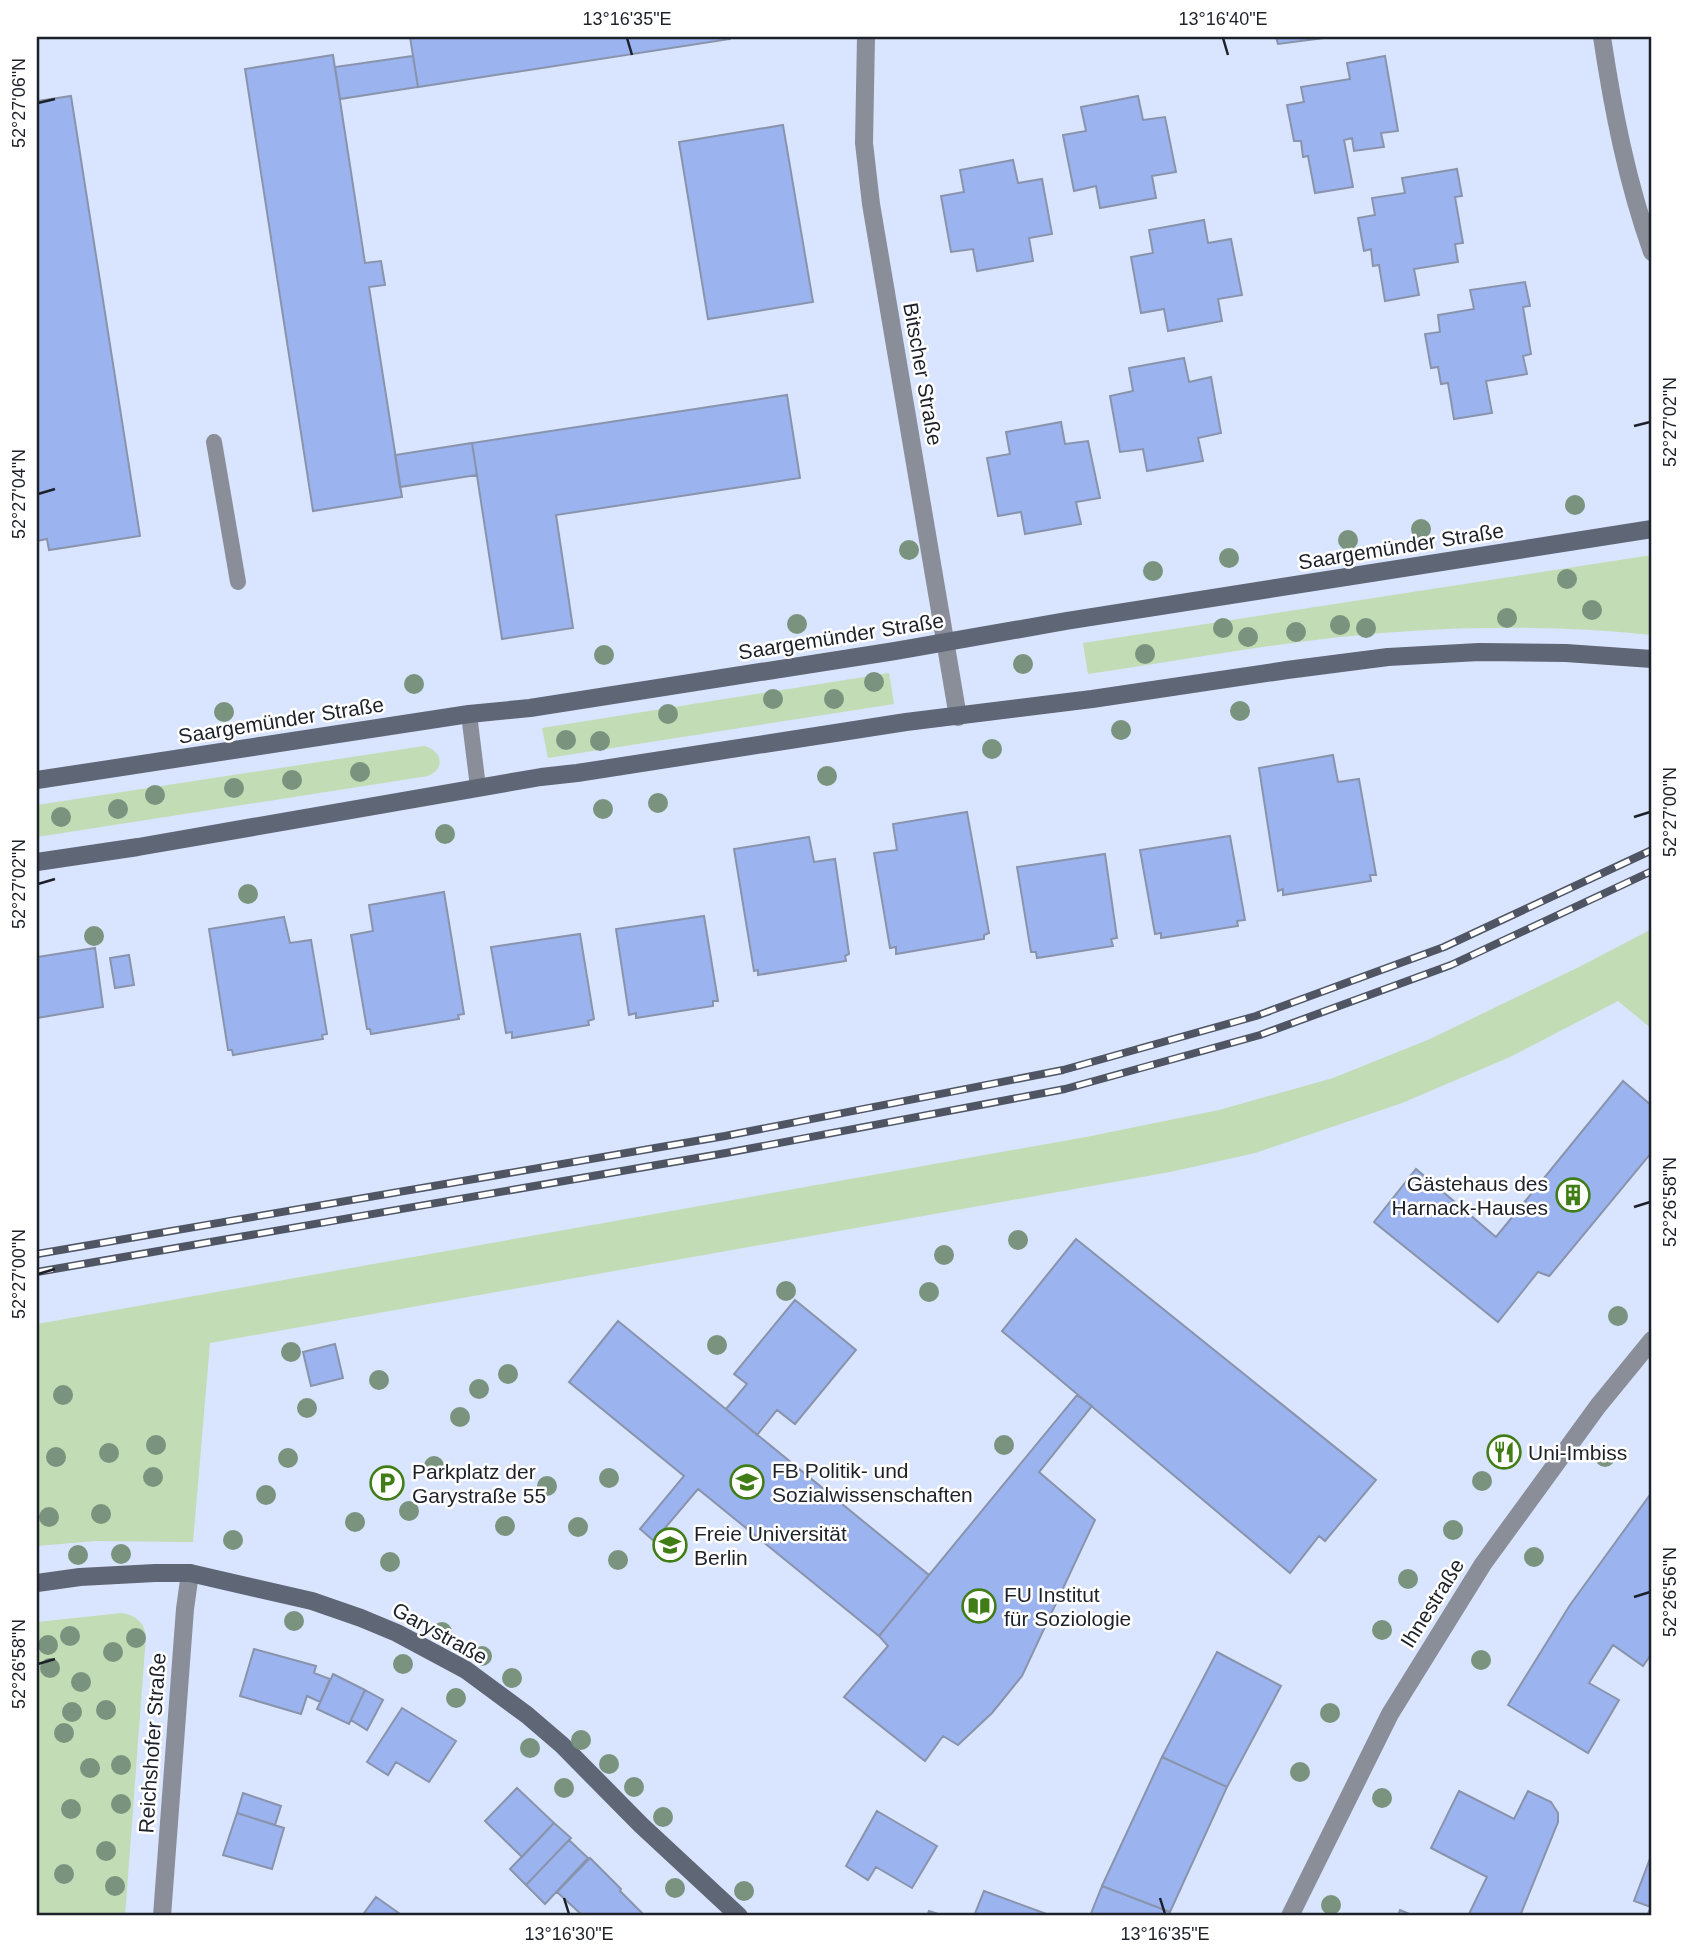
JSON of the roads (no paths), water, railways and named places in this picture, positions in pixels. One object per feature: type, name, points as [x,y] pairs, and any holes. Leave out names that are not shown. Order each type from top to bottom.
[{"type":"main road","name":"Saargemünder Straße","points":[[37,780],[469,714],[530,708],[1652,529]]},
{"type":"main road","points":[[37,862],[541,777],[905,722],[1092,699],[1388,657],[1479,652],[1566,653],[1652,659]]},
{"type":"main road","name":"Garystraße","points":[[37,1583],[80,1577],[191,1573],[312,1601],[397,1633],[466,1670],[527,1715],[562,1745],[738,1916]]},
{"type":"street","name":"Bitscher Straße","points":[[866,37],[864,142],[872,204],[958,717]]},
{"type":"street","points":[[1602,37],[1612,106],[1630,181],[1652,252]]},
{"type":"street","name":"Ihnestraße","points":[[1290,1916],[1390,1714],[1483,1564],[1598,1406],[1652,1339]]},
{"type":"street","name":"Reichshofer Straße","points":[[162,1916],[184,1621],[191,1573]]},
{"type":"lane","points":[[214,442],[237,582]]},
{"type":"lane","points":[[469,714],[478,787]]},
{"type":"railway","points":[[37,1254],[725,1136],[1063,1070],[1256,1016],[1444,947],[1652,850]]},
{"type":"railway","points":[[37,1272],[726,1153],[1065,1089],[1260,1035],[1451,965],[1652,871]]},
{"type":"place","name":"Gästehaus des Harnack-Hauses","points":[[1573,1195]]},
{"type":"place","name":"Uni-Imbiss","points":[[1504,1452]]},
{"type":"place","name":"FB Politik- und Sozialwissenschaften","points":[[747,1482]]},
{"type":"place","name":"Parkplatz der Garystraße 55","points":[[387,1483]]},
{"type":"place","name":"Freie Universität Berlin","points":[[670,1545]]},
{"type":"place","name":"FU Institut für Soziologie","points":[[979,1606]]}]
